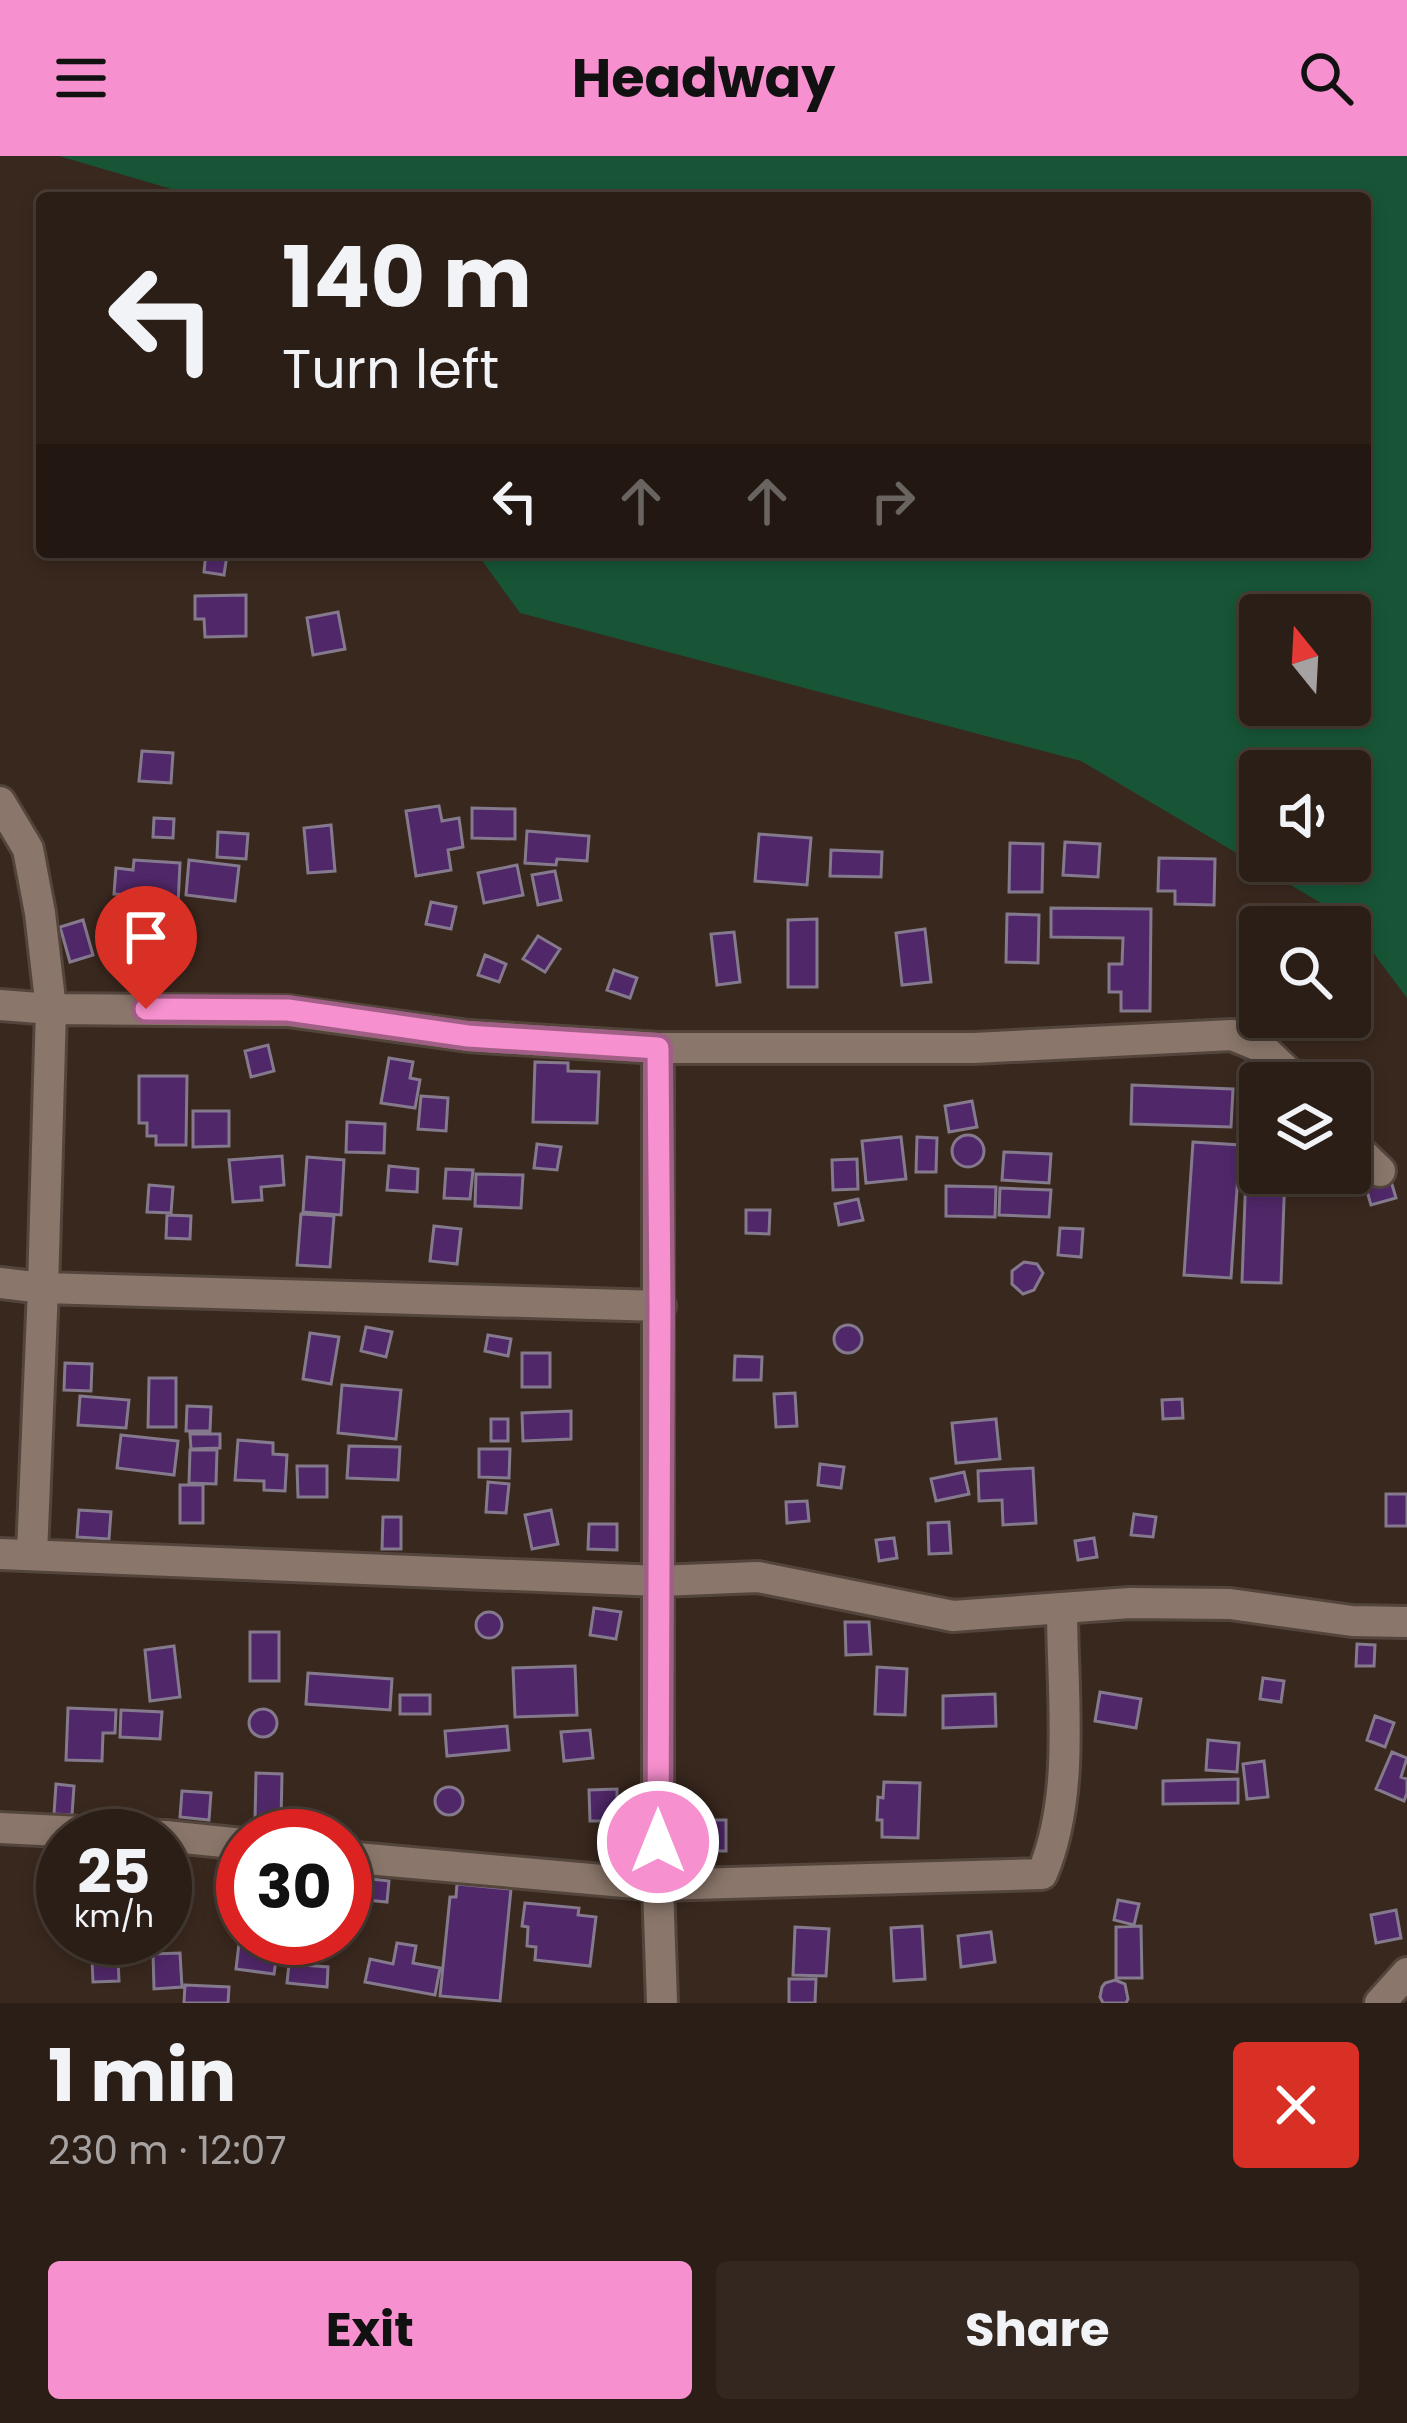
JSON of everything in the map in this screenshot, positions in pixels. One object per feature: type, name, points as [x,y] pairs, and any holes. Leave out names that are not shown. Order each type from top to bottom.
[{"type":"street","points":[[0,802],[28,849],[50,1009],[32,1555]]},
{"type":"street","points":[[0,1005],[288,1010],[468,1036],[658,1048],[974,1048],[1232,1035],[1261,1048],[1276,1062]]},
{"type":"street","points":[[658,1048],[662,2003]]},
{"type":"street","points":[[1371,1162],[1380,1171]]},
{"type":"street","points":[[0,1283],[660,1306]]},
{"type":"street","points":[[0,1553],[659,1581],[758,1576],[953,1616],[1130,1603],[1231,1604],[1352,1622],[1407,1622]]},
{"type":"street","points":[[372,1860],[658,1886],[1042,1874],[1055,1843],[1064,1793],[1062,1609]]},
{"type":"street","points":[[0,1828],[36,1830]]},
{"type":"street","points":[[1380,2003],[1407,1973]]},
{"type":"green space","points":[[59,156],[1407,156],[1407,998],[1371,950],[1371,906],[1326,906],[1285,882],[1371,882],[1371,750],[1239,750],[1239,854],[1081,761],[520,613],[480,558],[1371,558],[1371,192],[182,192]]},
{"type":"building","points":[[205,558],[227,558],[224,575],[204,572]]},
{"type":"building","points":[[246,595],[246,636],[205,637],[204,619],[195,619],[195,596]]},
{"type":"building","points":[[338,612],[345,649],[313,655],[307,618]]},
{"type":"building","points":[[142,751],[173,753],[171,783],[139,781]]},
{"type":"building","points":[[439,806],[442,821],[459,818],[463,847],[448,850],[451,870],[416,876],[406,811]]},
{"type":"building","points":[[472,808],[515,809],[515,839],[472,838]]},
{"type":"building","points":[[154,818],[174,819],[173,838],[153,837]]},
{"type":"building","points":[[331,825],[335,871],[308,873],[304,828]]},
{"type":"building","points":[[527,831],[589,836],[587,861],[525,863]]},
{"type":"building","points":[[218,832],[248,834],[246,859],[217,857]]},
{"type":"building","points":[[759,834],[811,838],[807,885],[755,881]]},
{"type":"building","points":[[1065,842],[1100,844],[1098,877],[1063,875]]},
{"type":"building","points":[[1010,843],[1043,844],[1042,892],[1009,892]]},
{"type":"building","points":[[831,850],[882,852],[881,877],[830,876]]},
{"type":"building","points":[[1159,858],[1215,859],[1214,905],[1175,904],[1175,891],[1158,891]]},
{"type":"building","points":[[134,860],[180,863],[178,905],[131,903],[132,895],[114,894],[116,868],[133,870]]},
{"type":"building","points":[[189,860],[239,866],[235,901],[186,895]]},
{"type":"building","points":[[517,865],[523,895],[484,903],[478,873]]},
{"type":"building","points":[[555,871],[561,900],[538,905],[532,875]]},
{"type":"building","points":[[431,902],[456,907],[451,929],[426,924]]},
{"type":"building","points":[[184,906],[185,954],[153,955],[152,907]]},
{"type":"building","points":[[1051,908],[1151,909],[1150,1011],[1121,1011],[1121,992],[1109,992],[1109,964],[1122,964],[1123,938],[1051,937]]},
{"type":"building","points":[[1007,914],[1039,915],[1038,963],[1006,962]]},
{"type":"building","points":[[817,919],[817,987],[788,987],[788,920]]},
{"type":"building","points":[[83,920],[93,955],[70,962],[60,927]]},
{"type":"building","points":[[925,929],[931,982],[902,985],[896,933]]},
{"type":"building","points":[[734,932],[740,982],[717,985],[711,934]]},
{"type":"building","points":[[538,936],[560,949],[545,972],[523,959]]},
{"type":"building","points":[[485,955],[506,964],[499,982],[478,975]]},
{"type":"building","points":[[614,970],[637,978],[630,998],[607,990]]},
{"type":"building","points":[[268,1045],[274,1071],[251,1077],[245,1051]]},
{"type":"building","points":[[389,1058],[413,1062],[410,1078],[420,1080],[415,1108],[381,1103]]},
{"type":"building","points":[[535,1062],[568,1063],[568,1071],[599,1072],[597,1123],[533,1122]]},
{"type":"building","points":[[139,1076],[187,1076],[186,1145],[156,1145],[156,1136],[147,1136],[147,1123],[139,1123]]},
{"type":"building","points":[[1132,1085],[1233,1089],[1231,1127],[1131,1124]]},
{"type":"building","points":[[421,1096],[448,1098],[446,1131],[418,1129]]},
{"type":"building","points":[[972,1101],[977,1127],[949,1132],[945,1106]]},
{"type":"building","points":[[193,1111],[229,1111],[229,1146],[193,1147]]},
{"type":"building","points":[[347,1122],[385,1124],[384,1153],[346,1152]]},
{"type":"building","points":[[968,1135],[979,1140],[984,1151],[979,1162],[968,1167],[957,1162],[952,1151],[957,1140]]},
{"type":"building","points":[[901,1137],[906,1179],[866,1183],[862,1141]]},
{"type":"building","points":[[917,1137],[937,1138],[936,1172],[916,1172]]},
{"type":"building","points":[[1193,1142],[1239,1145],[1231,1278],[1184,1275]]},
{"type":"building","points":[[537,1144],[561,1147],[557,1170],[534,1168]]},
{"type":"building","points":[[1004,1152],[1051,1154],[1049,1183],[1002,1180]]},
{"type":"building","points":[[282,1156],[284,1185],[261,1187],[262,1200],[233,1202],[229,1160]]},
{"type":"building","points":[[307,1157],[344,1160],[341,1215],[303,1212]]},
{"type":"building","points":[[857,1159],[858,1189],[833,1190],[832,1160]]},
{"type":"building","points":[[389,1166],[418,1169],[417,1192],[387,1190]]},
{"type":"building","points":[[446,1169],[473,1170],[470,1199],[444,1198]]},
{"type":"building","points":[[476,1174],[523,1175],[521,1208],[475,1206]]},
{"type":"building","points":[[1391,1181],[1396,1198],[1371,1205],[1371,1187]]},
{"type":"building","points":[[149,1185],[173,1187],[171,1213],[147,1212]]},
{"type":"building","points":[[946,1186],[996,1187],[995,1217],[946,1216]]},
{"type":"building","points":[[1000,1188],[1051,1190],[1049,1217],[999,1215]]},
{"type":"building","points":[[1245,1194],[1284,1194],[1281,1283],[1242,1282]]},
{"type":"building","points":[[858,1199],[863,1220],[839,1225],[835,1204]]},
{"type":"building","points":[[746,1210],[770,1210],[769,1234],[746,1233]]},
{"type":"building","points":[[301,1214],[334,1216],[330,1267],[297,1265]]},
{"type":"building","points":[[167,1215],[191,1216],[190,1239],[166,1238]]},
{"type":"building","points":[[434,1226],[461,1229],[457,1264],[430,1261]]},
{"type":"building","points":[[1060,1228],[1083,1229],[1081,1257],[1058,1255]]},
{"type":"building","points":[[1024,1262],[1037,1264],[1043,1273],[1034,1290],[1023,1294],[1012,1284],[1012,1271]]},
{"type":"building","points":[[848,1325],[858,1329],[862,1339],[858,1349],[848,1353],[838,1349],[834,1339],[838,1329]]},
{"type":"building","points":[[366,1327],[392,1332],[386,1357],[361,1351]]},
{"type":"building","points":[[310,1333],[339,1337],[331,1384],[303,1379]]},
{"type":"building","points":[[488,1335],[511,1339],[508,1356],[485,1351]]},
{"type":"building","points":[[522,1353],[550,1353],[550,1387],[522,1387]]},
{"type":"building","points":[[735,1356],[762,1357],[761,1380],[734,1380]]},
{"type":"building","points":[[65,1363],[92,1364],[91,1391],[64,1390]]},
{"type":"building","points":[[149,1378],[176,1378],[176,1427],[148,1427]]},
{"type":"building","points":[[342,1385],[401,1390],[396,1439],[338,1433]]},
{"type":"building","points":[[795,1393],[797,1426],[776,1427],[774,1394]]},
{"type":"building","points":[[80,1396],[129,1400],[126,1428],[78,1425]]},
{"type":"building","points":[[1182,1399],[1183,1418],[1163,1419],[1162,1400]]},
{"type":"building","points":[[187,1406],[211,1407],[210,1431],[186,1431]]},
{"type":"building","points":[[571,1411],[571,1439],[523,1441],[522,1413]]},
{"type":"building","points":[[491,1419],[508,1419],[508,1441],[491,1441]]},
{"type":"building","points":[[996,1419],[1000,1459],[956,1463],[952,1423]]},
{"type":"building","points":[[190,1434],[220,1434],[220,1448],[191,1449]]},
{"type":"building","points":[[121,1435],[178,1441],[174,1475],[117,1468]]},
{"type":"building","points":[[238,1440],[273,1443],[273,1454],[287,1455],[285,1491],[264,1490],[264,1481],[235,1480]]},
{"type":"building","points":[[349,1446],[400,1447],[398,1480],[347,1478]]},
{"type":"building","points":[[479,1449],[510,1449],[509,1478],[479,1477]]},
{"type":"building","points":[[190,1450],[217,1450],[216,1484],[189,1483]]},
{"type":"building","points":[[820,1464],[844,1467],[841,1488],[818,1485]]},
{"type":"building","points":[[297,1466],[327,1466],[327,1497],[298,1497]]},
{"type":"building","points":[[1033,1468],[1036,1523],[1003,1525],[1002,1500],[979,1501],[978,1471]]},
{"type":"building","points":[[964,1472],[969,1494],[936,1501],[931,1479]]},
{"type":"building","points":[[488,1482],[509,1484],[506,1513],[486,1512]]},
{"type":"building","points":[[180,1485],[203,1485],[203,1523],[180,1523]]},
{"type":"building","points":[[1386,1494],[1407,1494],[1407,1526],[1386,1526]]},
{"type":"building","points":[[807,1501],[809,1521],[787,1523],[786,1502]]},
{"type":"building","points":[[79,1510],[111,1512],[109,1539],[77,1537]]},
{"type":"building","points":[[551,1510],[558,1544],[532,1549],[525,1515]]},
{"type":"building","points":[[1134,1514],[1156,1517],[1153,1537],[1131,1535]]},
{"type":"building","points":[[383,1517],[401,1517],[401,1549],[382,1549]]},
{"type":"building","points":[[949,1522],[951,1553],[929,1554],[928,1523]]},
{"type":"building","points":[[589,1524],[617,1524],[617,1550],[588,1549]]},
{"type":"building","points":[[894,1538],[897,1558],[879,1561],[876,1540]]},
{"type":"building","points":[[1094,1538],[1097,1557],[1078,1560],[1075,1541]]},
{"type":"building","points":[[594,1608],[621,1612],[616,1639],[590,1635]]},
{"type":"building","points":[[489,1612],[502,1625],[489,1638],[476,1625]]},
{"type":"building","points":[[845,1622],[869,1622],[871,1654],[846,1655]]},
{"type":"building","points":[[250,1632],[279,1632],[279,1681],[250,1681]]},
{"type":"building","points":[[1357,1644],[1375,1645],[1374,1666],[1356,1666]]},
{"type":"building","points":[[174,1646],[180,1697],[150,1701],[145,1650]]},
{"type":"building","points":[[575,1666],[577,1715],[515,1717],[513,1668]]},
{"type":"building","points":[[877,1667],[907,1669],[905,1715],[875,1714]]},
{"type":"building","points":[[308,1673],[392,1679],[390,1710],[306,1704]]},
{"type":"building","points":[[1263,1678],[1284,1681],[1281,1702],[1260,1699]]},
{"type":"building","points":[[1100,1692],[1141,1699],[1136,1728],[1095,1721]]},
{"type":"building","points":[[995,1694],[996,1726],[943,1728],[943,1696]]},
{"type":"building","points":[[400,1695],[430,1695],[430,1714],[400,1714]]},
{"type":"building","points":[[68,1708],[116,1710],[115,1733],[103,1733],[102,1761],[66,1760]]},
{"type":"building","points":[[263,1709],[273,1713],[277,1723],[273,1733],[263,1737],[253,1733],[249,1723],[253,1713]]},
{"type":"building","points":[[121,1710],[162,1712],[160,1739],[120,1737]]},
{"type":"building","points":[[1375,1716],[1394,1723],[1385,1747],[1367,1740]]},
{"type":"building","points":[[507,1726],[509,1750],[447,1756],[445,1731]]},
{"type":"building","points":[[590,1730],[593,1758],[564,1761],[561,1732]]},
{"type":"building","points":[[1208,1740],[1239,1743],[1237,1772],[1206,1770]]},
{"type":"building","points":[[1392,1752],[1407,1758],[1401,1777],[1407,1779],[1404,1801],[1376,1789]]},
{"type":"building","points":[[1264,1761],[1268,1797],[1247,1799],[1243,1764]]},
{"type":"building","points":[[256,1773],[282,1774],[281,1809],[255,1809]]},
{"type":"building","points":[[1238,1779],[1238,1803],[1163,1804],[1163,1781]]},
{"type":"building","points":[[884,1782],[920,1783],[918,1838],[882,1837],[882,1820],[877,1820]]},
{"type":"building","points":[[56,1784],[74,1786],[72,1809],[54,1809]]},
{"type":"building","points":[[449,1787],[459,1791],[463,1801],[459,1811],[449,1815],[439,1811],[435,1801],[439,1791]]},
{"type":"building","points":[[617,1789],[617,1821],[590,1821],[589,1790]]},
{"type":"building","points":[[182,1791],[211,1793],[209,1820],[192,1818],[192,1809],[181,1809]]},
{"type":"building","points":[[692,1820],[726,1820],[726,1851],[692,1851]]},
{"type":"building","points":[[372,1879],[389,1881],[387,1902],[372,1901]]},
{"type":"building","points":[[457,1884],[511,1889],[500,2001],[440,1996],[450,1897],[456,1897]]},
{"type":"building","points":[[1118,1900],[1139,1904],[1134,1925],[1114,1920]]},
{"type":"building","points":[[525,1903],[579,1908],[578,1915],[596,1917],[590,1966],[535,1960],[536,1947],[527,1946],[528,1927],[522,1926]]},
{"type":"building","points":[[1396,1910],[1401,1938],[1376,1943],[1371,1915]]},
{"type":"building","points":[[922,1926],[925,1979],[894,1981],[891,1928]]},
{"type":"building","points":[[1141,1926],[1142,1978],[1116,1978],[1116,1927]]},
{"type":"building","points":[[795,1927],[829,1929],[826,1976],[793,1975]]},
{"type":"building","points":[[991,1932],[995,1962],[961,1967],[958,1936]]},
{"type":"building","points":[[397,1943],[416,1946],[413,1963],[440,1968],[435,1995],[365,1982],[372,1959],[393,1964]]},
{"type":"building","points":[[92,1965],[118,1965],[119,1981],[93,1982]]},
{"type":"building","points":[[153,1965],[181,1965],[182,1987],[154,1989]]},
{"type":"building","points":[[236,1965],[275,1965],[274,1974],[236,1969]]},
{"type":"building","points":[[289,1965],[328,1967],[327,1987],[287,1983]]},
{"type":"building","points":[[789,1979],[816,1979],[815,2003],[789,2003]]},
{"type":"building","points":[[1115,1980],[1125,1984],[1126,2003],[1103,2003],[1102,1987]]},
{"type":"building","points":[[185,1985],[229,1987],[228,2003],[184,2003]]},
{"type":"route","points":[[146,1009],[288,1010],[468,1036],[658,1048],[658,1842]]}]
